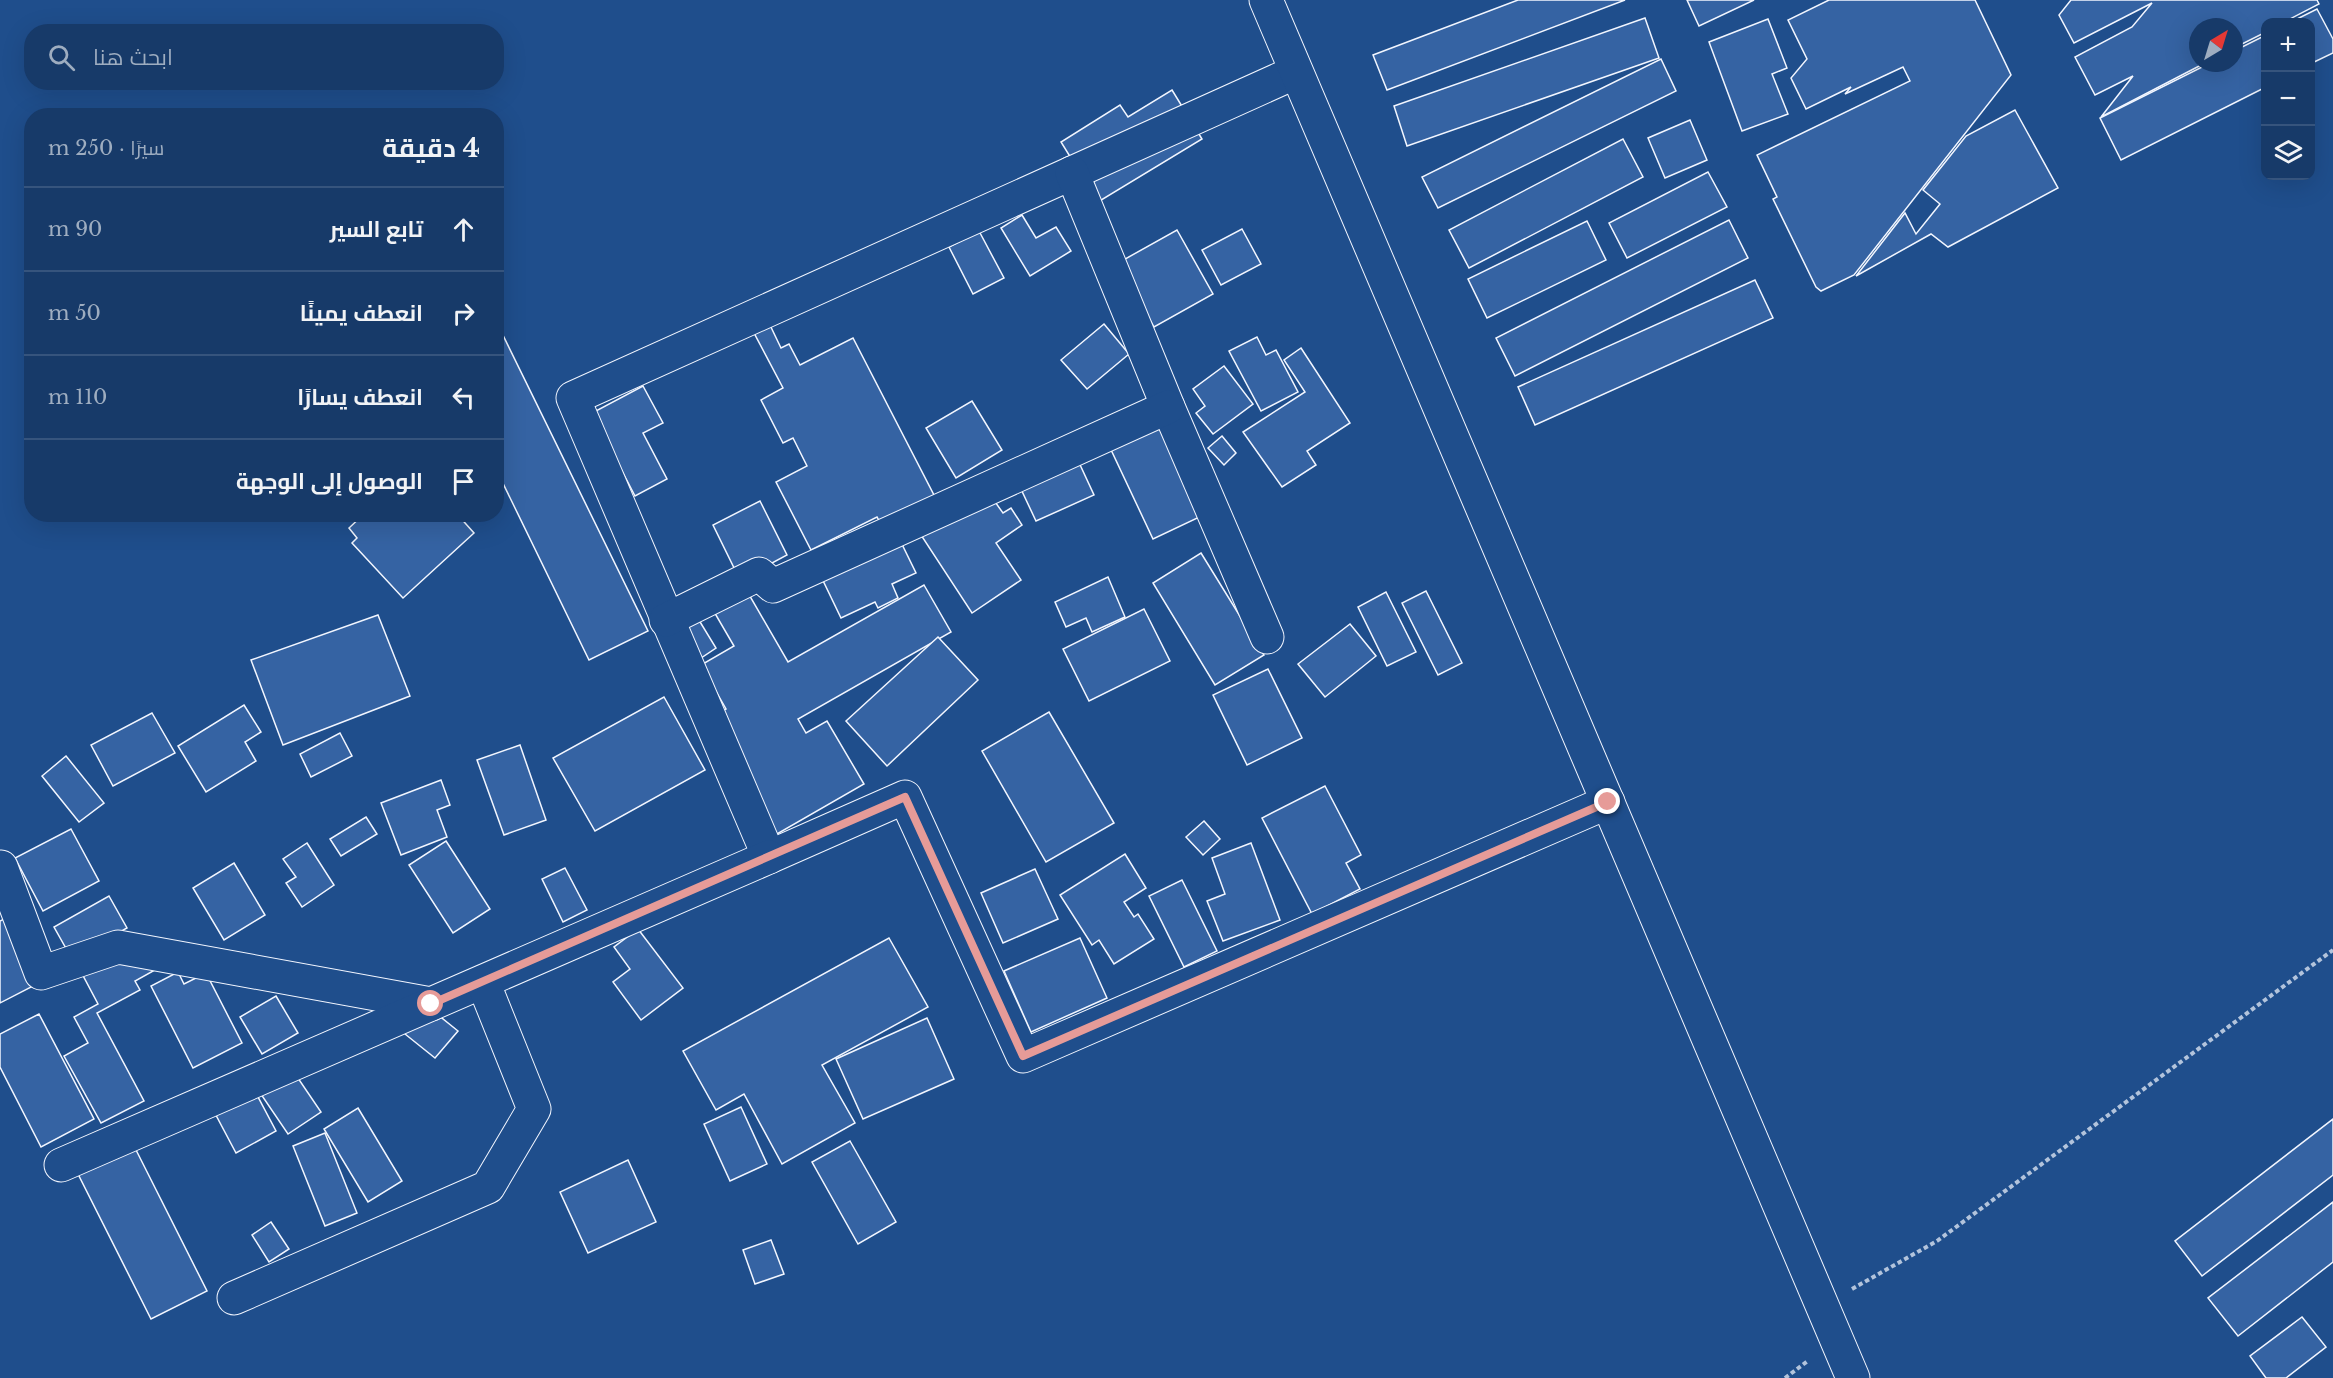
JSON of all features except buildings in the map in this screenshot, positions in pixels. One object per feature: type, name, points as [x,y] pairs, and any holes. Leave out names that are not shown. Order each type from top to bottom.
[{"type":"street","points":[[1266,0],[1853,1378]]},
{"type":"street","points":[[769,857],[573,398],[1296,72]]},
{"type":"street","points":[[1072,172],[1168,407],[1267,637]]},
{"type":"street","points":[[666,620],[759,574],[774,585],[1168,407]]},
{"type":"street","points":[[61,1166],[905,797],[1023,1056],[1608,802]]},
{"type":"street","points":[[1,867],[41,973],[118,947],[431,1004]]},
{"type":"street","points":[[234,1298],[488,1187],[534,1109],[483,982]]},
{"type":"path","points":[[1823,1306],[1937,1241],[2333,950]]},
{"type":"route","points":[[431,1004],[905,797],[1023,1056],[1608,802]]}]
